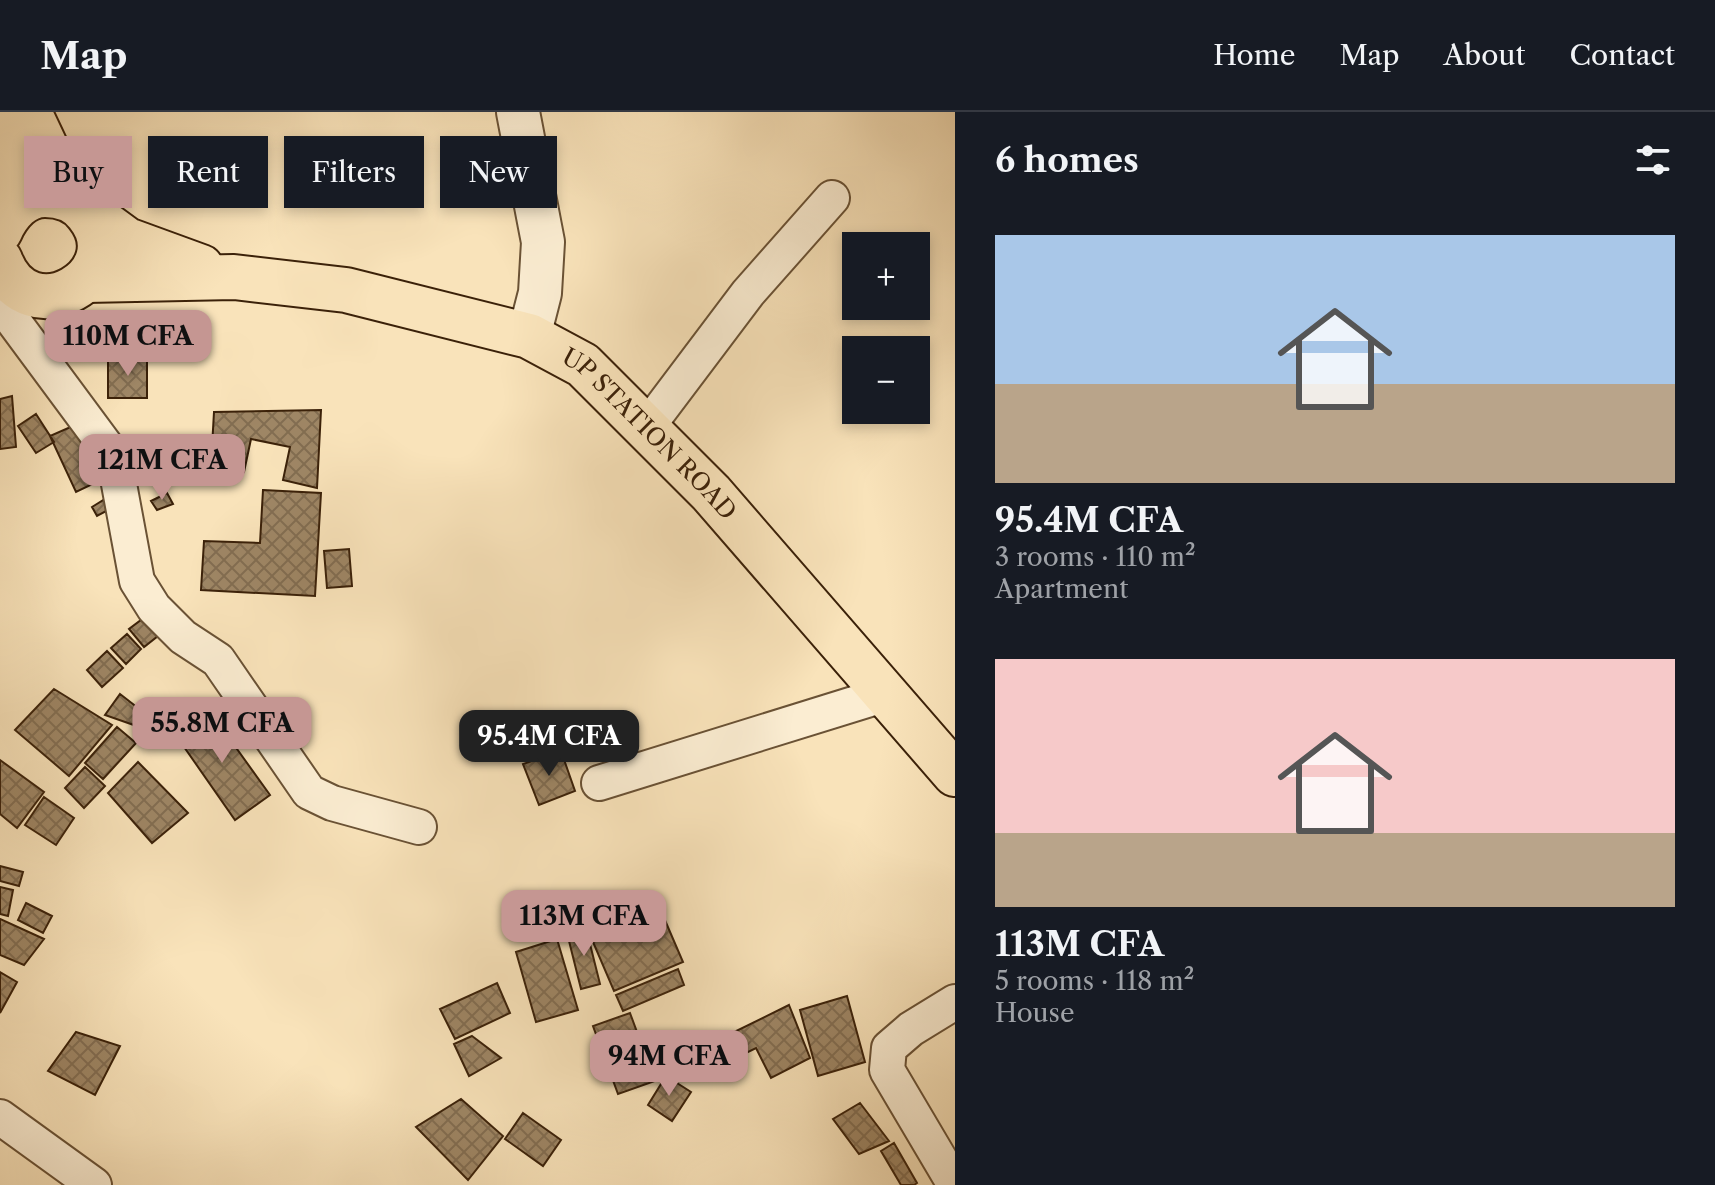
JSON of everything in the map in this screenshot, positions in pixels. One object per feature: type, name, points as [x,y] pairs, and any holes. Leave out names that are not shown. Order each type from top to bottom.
[{"type":"highway","points":[[3,112],[4,223]]},
{"type":"highway","points":[[29,112],[41,136]]},
{"type":"highway","points":[[4,223],[24,201]]},
{"type":"highway","points":[[12,299],[54,296],[72,291],[86,280],[97,262],[100,242],[94,223],[80,208]]},
{"type":"highway","points":[[83,208],[127,240],[150,251],[234,277]]},
{"type":"highway","points":[[0,260],[4,272],[18,287],[12,299]]},
{"type":"highway","points":[[86,280],[234,277]]},
{"type":"highway","name":"UP STATION ROAD","points":[[234,277],[346,290],[529,336],[583,365],[711,493],[955,774]]},
{"type":"street","points":[[518,112],[543,242],[540,293],[529,336]]},
{"type":"street","points":[[647,427],[748,293],[832,198]]},
{"type":"street","points":[[12,299],[114,457],[124,499],[128,550],[137,581],[154,608],[183,637],[218,660],[309,792],[332,803],[419,827]]},
{"type":"street","points":[[599,783],[886,694]]},
{"type":"street","points":[[955,1002],[911,1029],[889,1048],[887,1070],[955,1185]]},
{"type":"street","points":[[0,1117],[94,1185]]},
{"type":"building","points":[[108,357],[147,357],[147,398],[108,398]]},
{"type":"building","points":[[12,396],[16,447],[0,449],[0,399]]},
{"type":"building","points":[[321,410],[317,488],[283,480],[290,447],[251,439],[244,472],[211,465],[214,412]]},
{"type":"building","points":[[36,414],[54,442],[36,453],[18,426]]},
{"type":"building","points":[[75,425],[105,478],[76,492],[50,436]]},
{"type":"building","points":[[263,490],[321,493],[315,596],[201,590],[204,541],[260,543]]},
{"type":"building","points":[[167,493],[173,504],[157,510],[151,501]]},
{"type":"building","points":[[105,499],[110,509],[97,516],[92,507]]},
{"type":"building","points":[[349,549],[352,586],[327,588],[324,551]]},
{"type":"building","points":[[149,614],[163,632],[144,647],[129,629]]},
{"type":"building","points":[[127,634],[141,649],[126,664],[111,648]]},
{"type":"building","points":[[107,651],[123,668],[102,687],[87,670]]},
{"type":"building","points":[[54,689],[112,725],[69,776],[15,730]]},
{"type":"building","points":[[120,694],[147,715],[148,730],[105,715]]},
{"type":"building","points":[[209,710],[270,795],[235,820],[175,734]]},
{"type":"building","points":[[117,727],[136,743],[103,779],[85,763]]},
{"type":"building","points":[[561,751],[575,791],[539,805],[523,764]]},
{"type":"building","points":[[0,760],[44,792],[17,828],[0,814]]},
{"type":"building","points":[[138,762],[188,813],[152,843],[108,793]]},
{"type":"building","points":[[85,767],[105,786],[84,808],[65,788]]},
{"type":"building","points":[[44,797],[74,818],[56,845],[25,825]]},
{"type":"building","points":[[0,866],[23,872],[19,886],[0,881]]},
{"type":"building","points":[[0,887],[13,890],[8,916],[0,914]]},
{"type":"building","points":[[26,903],[52,916],[43,933],[18,920]]},
{"type":"building","points":[[661,911],[683,962],[614,991],[593,942]]},
{"type":"building","points":[[0,919],[44,939],[24,965],[0,955]]},
{"type":"building","points":[[586,928],[600,984],[581,989],[567,933]]},
{"type":"building","points":[[557,939],[578,1010],[536,1022],[516,952]]},
{"type":"building","points":[[678,969],[684,985],[623,1011],[616,995]]},
{"type":"building","points":[[0,972],[17,982],[0,1013]]},
{"type":"building","points":[[497,983],[510,1013],[455,1039],[440,1009]]},
{"type":"building","points":[[847,996],[865,1062],[818,1076],[800,1010]]},
{"type":"building","points":[[789,1005],[810,1058],[771,1078],[756,1048],[738,1057],[728,1035]]},
{"type":"building","points":[[630,1013],[655,1081],[618,1094],[593,1026]]},
{"type":"building","points":[[76,1032],[120,1046],[95,1095],[48,1071]]},
{"type":"building","points":[[472,1036],[501,1058],[469,1076],[454,1044]]},
{"type":"building","points":[[666,1076],[691,1092],[672,1121],[648,1105]]},
{"type":"building","points":[[461,1099],[503,1136],[468,1180],[416,1127]]},
{"type":"building","points":[[860,1103],[889,1141],[859,1154],[833,1119]]},
{"type":"building","points":[[523,1113],[561,1140],[543,1166],[505,1139]]},
{"type":"building","points":[[894,1143],[917,1183],[914,1185],[901,1185],[881,1151]]}]
